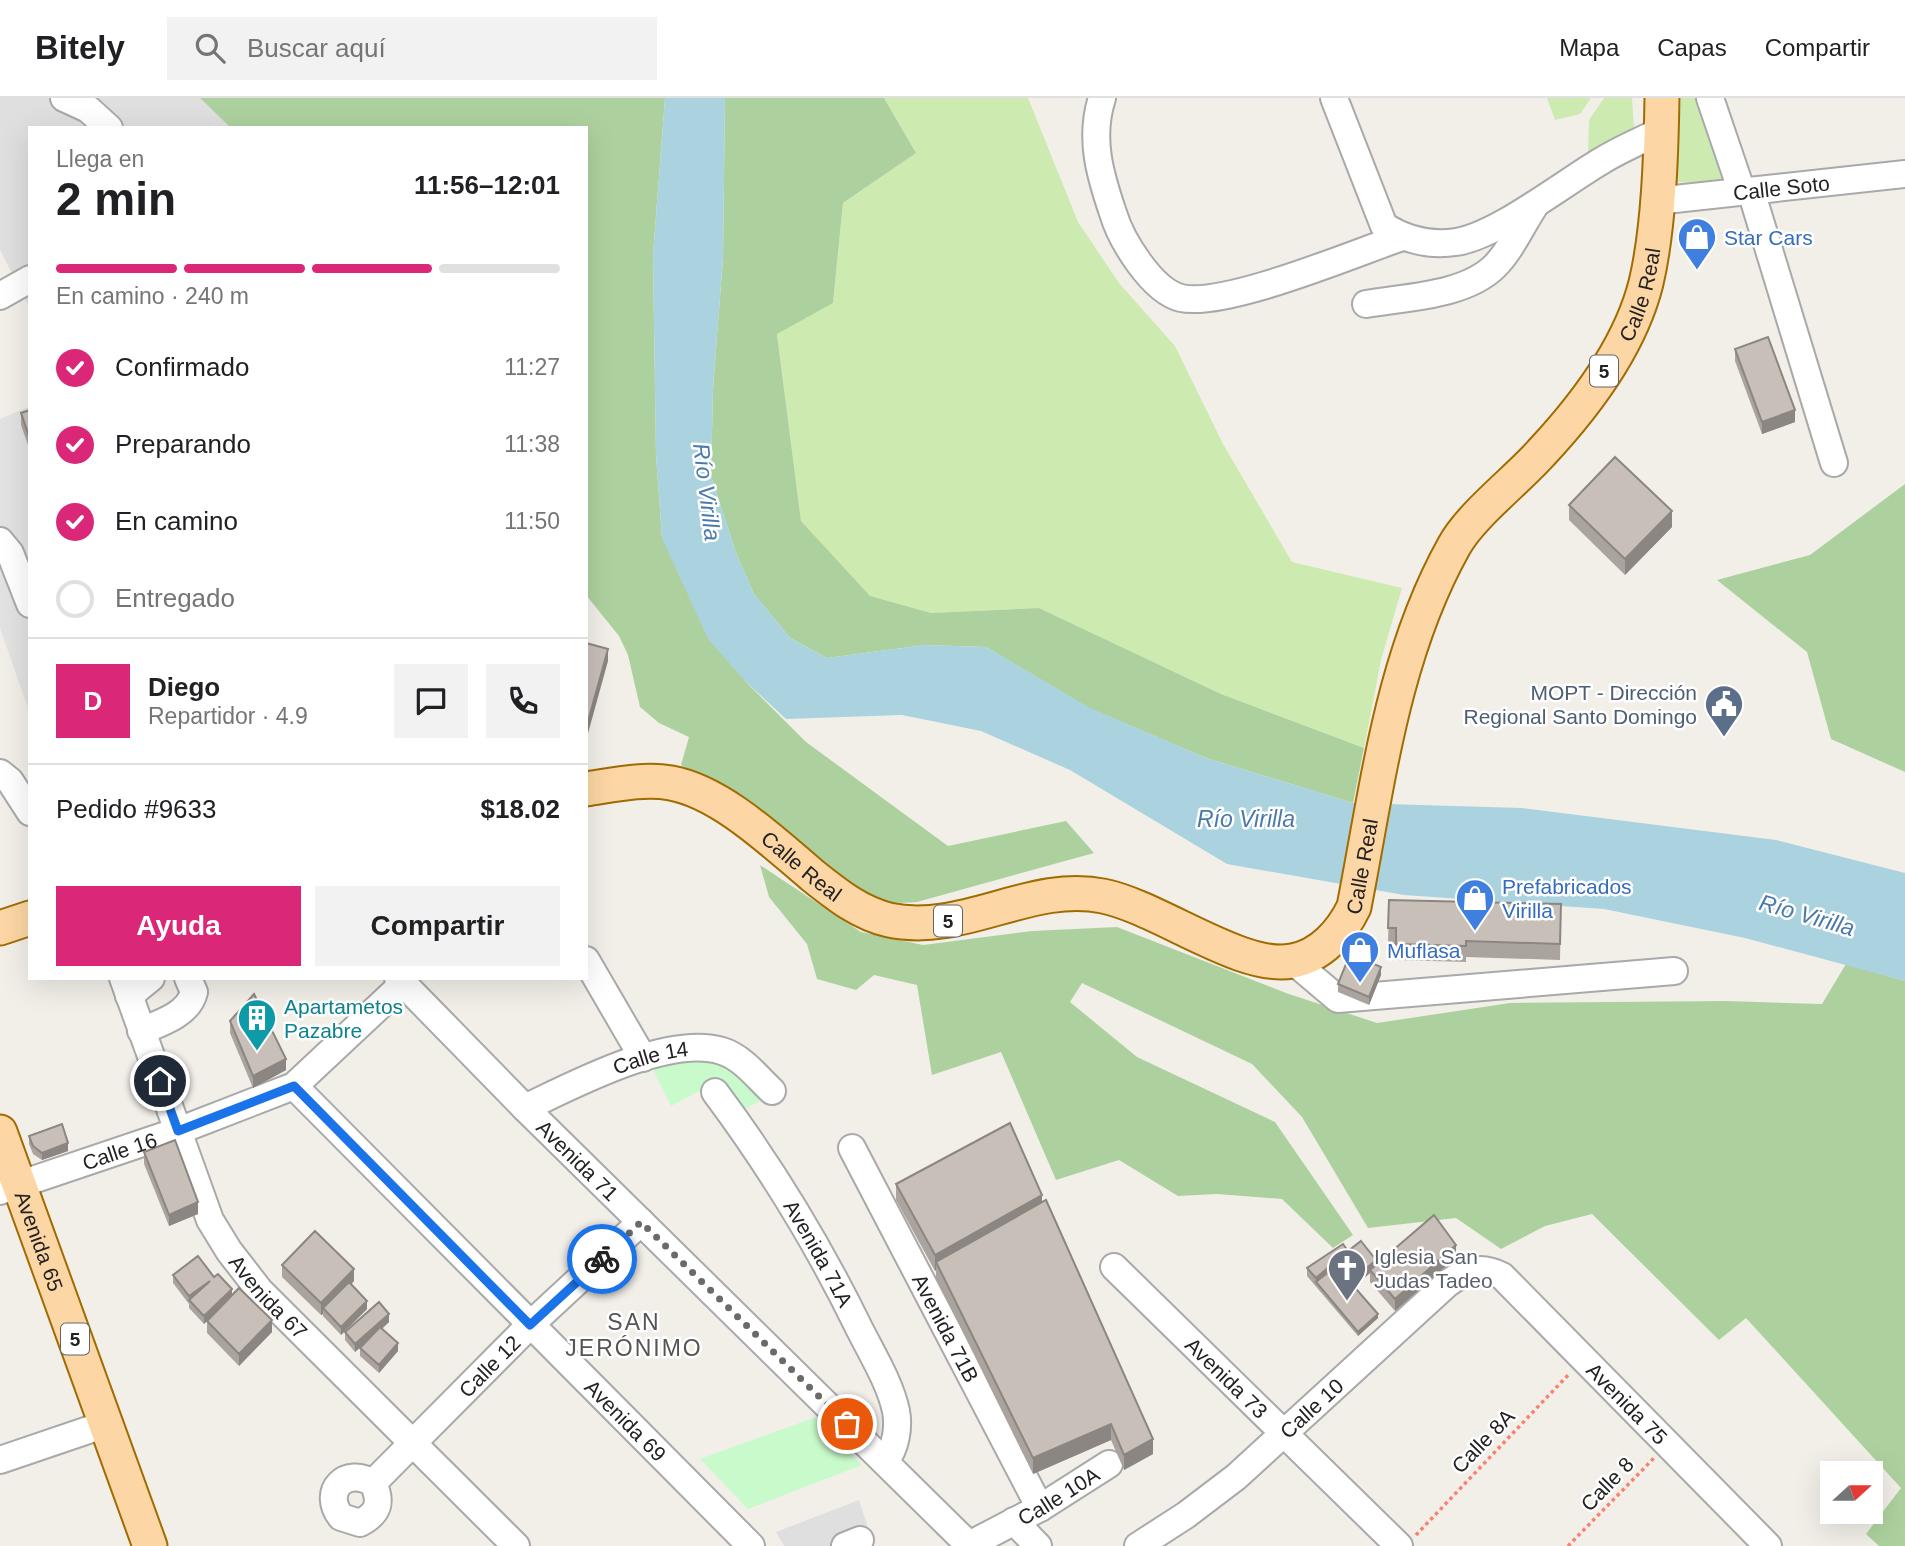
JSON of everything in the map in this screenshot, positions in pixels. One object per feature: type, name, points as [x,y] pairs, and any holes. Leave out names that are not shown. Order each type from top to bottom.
[{"type":"main road","name":"Calle Real","points":[[588,789],[671,783],[707,796],[753,827],[857,908],[889,920],[928,924],[1064,894],[1101,895],[1164,917],[1234,951],[1273,961],[1293,961],[1314,952],[1342,931],[1354,907],[1390,715],[1407,653],[1430,593],[1456,542],[1568,422],[1586,400],[1623,341],[1646,283],[1656,201],[1662,98]]},
{"type":"main road","points":[[0,928],[28,919]]},
{"type":"main road","name":"Avenida 65","points":[[0,1132],[10,1188],[106,1424],[150,1546]]},
{"type":"street","points":[[64,98],[88,109],[107,126]]},
{"type":"street","points":[[1102,98],[1095,131],[1099,171],[1116,223],[1145,273],[1180,298],[1213,299],[1255,288],[1402,237]]},
{"type":"street","points":[[1334,98],[1384,226],[1402,237],[1426,242],[1458,242],[1494,226],[1605,158],[1661,131]]},
{"type":"street","points":[[1710,98],[1746,192],[1834,463]]},
{"type":"street","name":"Calle Soto","points":[[1656,201],[1905,174]]},
{"type":"street","points":[[1366,304],[1478,279],[1496,265],[1539,199]]},
{"type":"street","points":[[0,296],[28,280]]},
{"type":"street","points":[[0,541],[10,553],[28,599]]},
{"type":"street","points":[[0,773],[10,781],[28,808]]},
{"type":"street","points":[[1293,961],[1338,999],[1674,971]]},
{"type":"street","points":[[588,963],[643,1058]]},
{"type":"street","points":[[126,987],[145,980]]},
{"type":"street","points":[[141,1031],[170,1018],[188,1005],[194,992],[189,980]]},
{"type":"street","name":"Calle 16","points":[[10,1188],[178,1131],[294,1086],[401,981]]},
{"type":"street","name":"Avenida 71","points":[[401,981],[524,1108],[970,1545]]},
{"type":"street","name":"Avenida 67","points":[[126,987],[210,1220],[229,1251],[260,1291],[516,1546]]},
{"type":"street","name":"Calle 14","points":[[524,1108],[603,1071],[643,1058],[691,1048],[723,1051],[734,1057],[772,1091]]},
{"type":"street","name":"Avenida 69","points":[[294,1086],[751,1546]]},
{"type":"street","name":"Avenida 71A","points":[[715,1092],[782,1185],[828,1264],[891,1396],[897,1427],[894,1447],[885,1461]]},
{"type":"street","name":"Avenida 71B","points":[[852,1148],[1040,1508]]},
{"type":"street","name":"Calle 12","points":[[373,1483],[530,1325],[641,1222]]},
{"type":"street","name":"Avenida 73","points":[[1114,1267],[1282,1432],[1407,1541]]},
{"type":"street","name":"Calle 10","points":[[1138,1546],[1211,1497],[1448,1283],[1462,1273],[1482,1269]]},
{"type":"street","name":"Avenida 75","points":[[1482,1269],[1502,1276],[1768,1546]]},
{"type":"street","points":[[0,1460],[106,1424]]},
{"type":"street","name":"Calle 10A","points":[[970,1545],[1040,1508],[1110,1464]]},
{"type":"street","points":[[1014,1521],[1038,1546]]},
{"type":"path","name":"Calle 8A","points":[[1407,1541],[1584,1359]]},
{"type":"path","name":"Calle 8","points":[[1568,1546],[1668,1444]]},
{"type":"shaded area","points":[[0,98],[200,98],[229,126],[28,126],[28,304],[0,250]]},
{"type":"shaded area","points":[[28,407],[28,423],[21,425],[28,445],[28,708],[0,628],[0,419]]},
{"type":"shaded area","points":[[859,1500],[874,1546],[784,1546],[776,1532]]},
{"type":"green space","points":[[200,98],[665,98],[653,255],[656,455],[662,538],[745,681],[806,742],[948,846],[1066,821],[1094,853],[917,902],[870,898],[855,891],[724,787],[681,765],[689,737],[659,723],[640,707],[628,655],[619,636],[588,597],[588,126],[229,126]]},
{"type":"green space","points":[[725,98],[884,98],[916,153],[843,203],[833,303],[777,334],[801,521],[870,596],[931,613],[1039,608],[1221,694],[1364,748],[1353,803],[1206,758],[1089,708],[986,647],[925,645],[827,658],[790,638],[754,594],[736,553],[711,476],[713,388],[723,258]]},
{"type":"green space","points":[[884,98],[1028,98],[1078,222],[1119,283],[1175,346],[1223,444],[1292,562],[1402,588],[1381,660],[1364,748],[1221,694],[1039,608],[931,613],[869,596],[801,521],[777,333],[833,303],[843,203],[916,153]]},
{"type":"green space","points":[[1547,98],[1591,98],[1580,114],[1555,120]]},
{"type":"green space","points":[[1604,98],[1632,98],[1634,128],[1602,149],[1588,154],[1589,120]]},
{"type":"green space","points":[[1681,98],[1699,98],[1727,183],[1675,182]]},
{"type":"green space","points":[[1905,484],[1905,772],[1831,739],[1807,652],[1717,580],[1810,555]]},
{"type":"green space","points":[[760,865],[861,932],[923,945],[1032,931],[1117,927],[1286,993],[1377,1023],[1510,1003],[1726,1001],[1822,1004],[1846,964],[1905,981],[1905,1546],[1879,1546],[1866,1534],[1874,1524],[1883,1524],[1883,1512],[1901,1488],[1883,1468],[1883,1461],[1876,1461],[1746,1318],[1719,1340],[1592,1214],[1545,1226],[1501,1249],[1456,1218],[1368,1228],[1302,1117],[1252,1064],[1082,983],[1070,1002],[1137,1057],[1275,1122],[1353,1235],[1333,1248],[1282,1199],[1217,1194],[1178,1196],[1119,1160],[1056,1180],[1001,1052],[932,1075],[917,985],[874,975],[856,990],[817,979],[807,944],[769,897]]},
{"type":"green space","points":[[720,1059],[770,1096],[739,1112],[699,1091],[671,1106],[650,1064]]},
{"type":"green space","points":[[816,1417],[862,1465],[748,1509],[700,1459]]},
{"type":"water","name":"Río Virilla","points":[[665,98],[725,98],[723,258],[713,388],[711,476],[736,553],[754,594],[790,638],[827,658],[925,645],[986,647],[1090,708],[1206,758],[1353,803],[1522,808],[1776,840],[1905,873],[1905,981],[1745,938],[1604,909],[1404,895],[1227,864],[1070,770],[981,731],[902,715],[786,719],[745,681],[708,639],[662,538],[656,455],[653,255]]},
{"type":"building","points":[[1768,337],[1795,410],[1762,422],[1735,349]]},
{"type":"building","points":[[28,411],[28,433],[21,413]]},
{"type":"building","points":[[1615,457],[1672,511],[1625,559],[1569,505]]},
{"type":"building","points":[[588,644],[608,649],[588,721]]},
{"type":"building","name":"Prefabricados Virilla","points":[[1389,900],[1561,904],[1560,944],[1466,941],[1466,946],[1396,944],[1396,928],[1388,928]]},
{"type":"building","name":"Muflasa","points":[[1350,954],[1381,967],[1369,997],[1338,984]]},
{"type":"building","name":"Apartametos Pazabre","points":[[254,994],[286,1059],[253,1076],[230,1021]]},
{"type":"building","points":[[1010,1123],[1042,1195],[935,1255],[896,1184]]},
{"type":"building","points":[[62,1124],[68,1143],[42,1153],[33,1146],[29,1136]]},
{"type":"building","points":[[175,1140],[198,1202],[169,1215],[144,1152]]},
{"type":"building","points":[[1046,1200],[1153,1439],[1124,1455],[1111,1424],[1033,1458],[936,1262]]},
{"type":"building","points":[[1434,1215],[1456,1245],[1395,1299],[1370,1270]]},
{"type":"building","points":[[315,1231],[354,1269],[321,1303],[282,1265]]},
{"type":"building","points":[[1361,1241],[1376,1260],[1355,1278],[1338,1259],[1316,1278],[1307,1268],[1343,1244],[1348,1251]]},
{"type":"building","points":[[198,1256],[214,1277],[218,1274],[232,1289],[204,1316],[189,1300],[210,1281],[189,1296],[173,1275]]},
{"type":"building","name":"Iglesia San Judas Tadeo","points":[[1336,1266],[1378,1314],[1358,1332],[1316,1282]]},
{"type":"building","points":[[349,1282],[367,1301],[341,1327],[323,1308]]},
{"type":"building","points":[[239,1288],[272,1320],[239,1354],[207,1321]]},
{"type":"building","points":[[379,1302],[389,1314],[355,1344],[345,1332]]},
{"type":"building","points":[[380,1327],[398,1343],[379,1365],[360,1348]]},
{"type":"way so far","points":[[602,1259],[641,1222],[847,1424]]},
{"type":"place","name":"Star Cars","points":[[1697,271]]},
{"type":"place","name":"MOPT - Dirección Regional Santo Domingo","points":[[1724,738]]},
{"type":"place","name":"Prefabricados Virilla","points":[[1475,932]]},
{"type":"place","name":"Muflasa","points":[[1360,984]]},
{"type":"place","name":"Apartametos Pazabre","points":[[257,1052]]},
{"type":"place","name":"Iglesia San Judas Tadeo","points":[[1347,1302]]},
{"type":"district","name":"SAN JERÓNIMO","points":[[634,1335]]},
{"type":"route","points":[[160,1081],[178,1131],[294,1086],[530,1325],[602,1259]]}]
